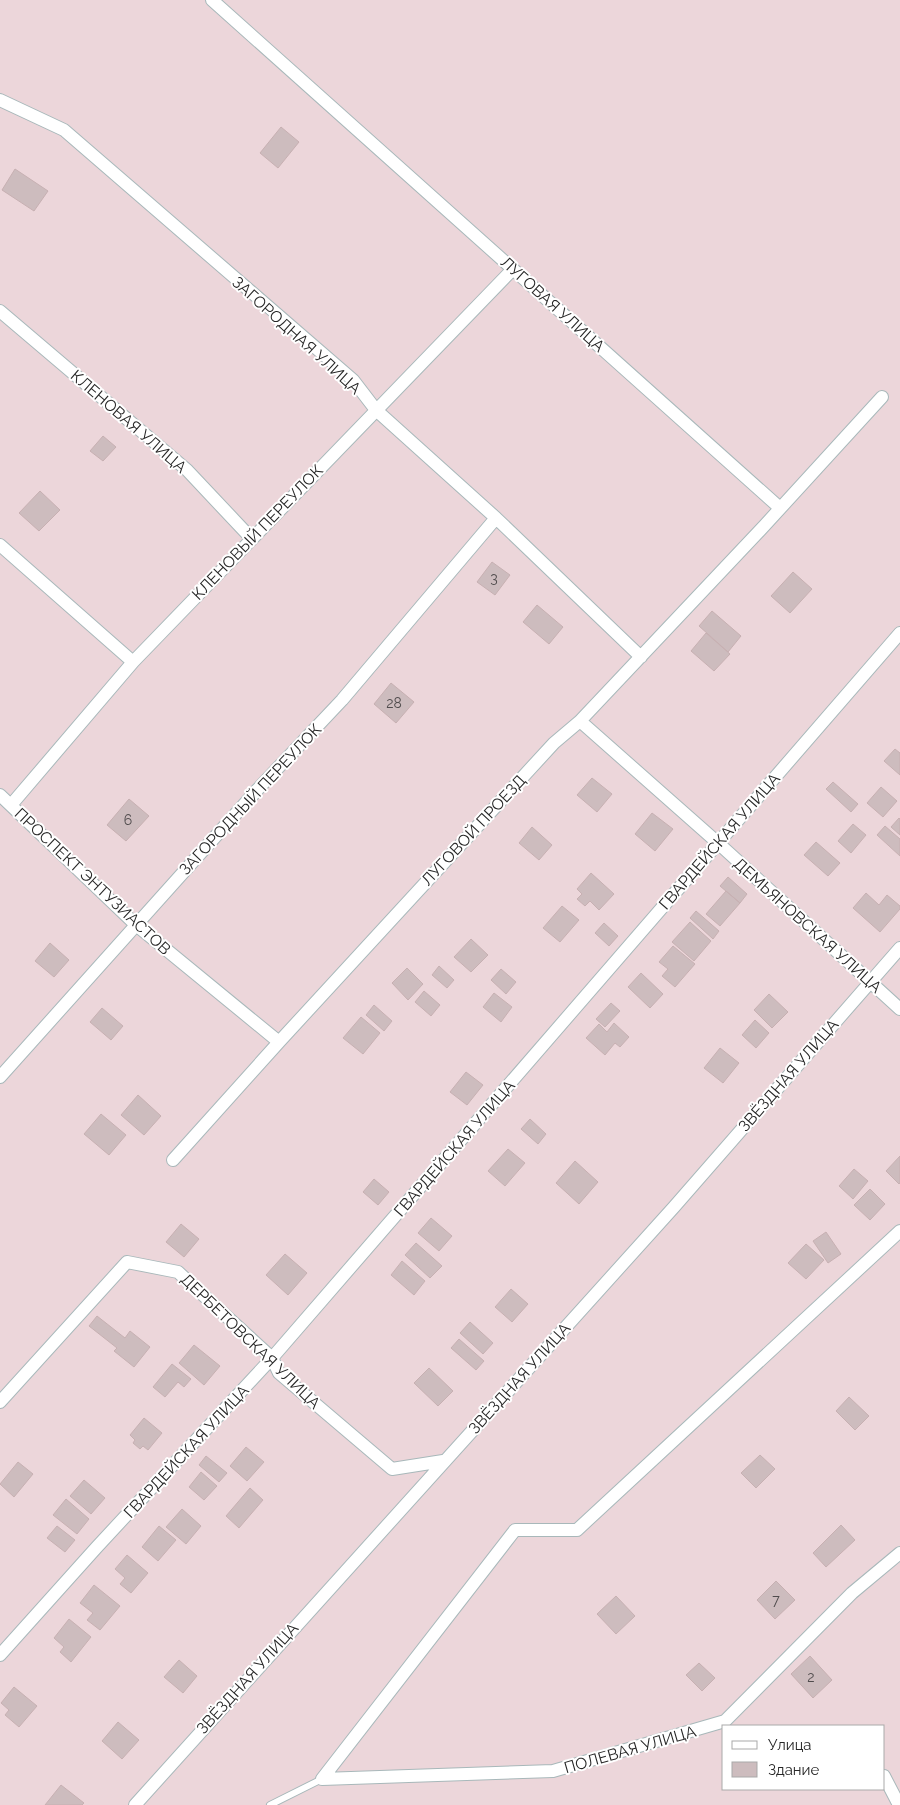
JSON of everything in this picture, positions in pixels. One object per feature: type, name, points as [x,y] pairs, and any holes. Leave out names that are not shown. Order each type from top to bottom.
[{"type":"street","name":"ЛУГОВАЯ УЛИЦА","points":[[212,0],[780,508]]},
{"type":"street","name":"ЗАГОРОДНАЯ УЛИЦА","points":[[0,100],[64,130],[352,380],[376,410],[496,518],[641,657]]},
{"type":"street","name":"КЛЕНОВЫЙ ПЕРЕУЛОК","points":[[11,805],[133,662],[251,538],[514,269]]},
{"type":"street","name":"КЛЕНОВАЯ УЛИЦА","points":[[0,311],[187,470],[251,538]]},
{"type":"street","points":[[780,508],[882,397]]},
{"type":"street","name":"ЛУГОВОЙ ПРОЕЗД","points":[[173,1160],[554,743],[580,721],[780,508]]},
{"type":"street","name":"ЗАГОРОДНЫЙ ПЕРЕУЛОК","points":[[0,1077],[135,924],[342,700],[496,518]]},
{"type":"street","points":[[0,545],[133,662]]},
{"type":"street","name":"ГВАРДЕЙСКАЯ УЛИЦА","points":[[0,1655],[272,1358],[900,633]]},
{"type":"street","name":"ДЕМЬЯНОВСКАЯ УЛИЦА","points":[[580,721],[718,843],[900,1009]]},
{"type":"street","name":"ПРОСПЕКТ ЭНТУЗИАСТОВ","points":[[0,795],[135,924],[279,1042]]},
{"type":"street","name":"ЗВЁЗДНАЯ УЛИЦА","points":[[135,1805],[674,1207],[869,981],[900,948]]},
{"type":"street","points":[[322,1778],[515,1530],[577,1530],[900,1231]]},
{"type":"street","name":"ДЕРБЕТОВСКАЯ УЛИЦА","points":[[0,1402],[128,1262],[178,1272],[272,1358],[279,1373],[392,1469],[443,1462]]},
{"type":"street","name":"ПОЛЕВАЯ УЛИЦА","points":[[322,1778],[553,1771],[725,1721],[852,1593],[900,1553]]},
{"type":"street","points":[[885,1778],[899,1805]]},
{"type":"lane","points":[[270,1805],[322,1778]]},
{"type":"building","points":[[281,127],[299,142],[278,168],[260,153]]},
{"type":"building","points":[[15,169],[48,191],[34,211],[2,190]]},
{"type":"building","points":[[103,436],[116,447],[103,461],[90,451]]},
{"type":"building","points":[[40,491],[60,510],[39,531],[19,513]]},
{"type":"building","points":[[492,562],[510,575],[495,595],[477,582]]},
{"type":"building","points":[[793,572],[812,589],[790,613],[771,596]]},
{"type":"building","points":[[537,605],[563,627],[549,644],[523,622]]},
{"type":"building","points":[[712,611],[741,636],[728,652],[699,626]]},
{"type":"building","points":[[706,633],[730,654],[714,671],[691,651]]},
{"type":"building","points":[[391,683],[414,702],[396,723],[374,704]]},
{"type":"building","points":[[895,749],[900,753],[900,775],[884,761]]},
{"type":"building","points":[[592,778],[612,794],[597,812],[577,795]]},
{"type":"building","points":[[833,782],[858,804],[851,812],[826,789]]},
{"type":"building","points":[[881,787],[897,801],[883,817],[867,803]]},
{"type":"building","points":[[129,799],[149,816],[126,841],[107,825]]},
{"type":"building","points":[[652,813],[673,829],[655,851],[635,834]]},
{"type":"building","points":[[900,819],[900,835],[891,827]]},
{"type":"building","points":[[853,824],[866,835],[851,853],[838,841]]},
{"type":"building","points":[[885,826],[900,839],[900,856],[877,835]]},
{"type":"building","points":[[532,827],[552,845],[539,860],[519,843]]},
{"type":"building","points":[[816,842],[840,863],[828,876],[804,855]]},
{"type":"building","points":[[591,873],[614,894],[599,910],[590,901],[585,906],[577,899],[582,894],[577,889]]},
{"type":"building","points":[[728,877],[747,894],[740,903],[720,886]]},
{"type":"building","points":[[726,891],[740,903],[720,926],[706,914]]},
{"type":"building","points":[[866,893],[879,905],[887,895],[900,906],[900,909],[880,932],[853,908]]},
{"type":"building","points":[[562,906],[579,920],[560,942],[543,928]]},
{"type":"building","points":[[696,911],[719,931],[713,939],[690,918]]},
{"type":"building","points":[[690,922],[711,941],[694,961],[672,942]]},
{"type":"building","points":[[604,923],[618,936],[609,946],[595,933]]},
{"type":"building","points":[[471,939],[488,955],[471,972],[454,957]]},
{"type":"building","points":[[50,943],[69,960],[54,977],[35,961]]},
{"type":"building","points":[[673,946],[695,964],[675,987],[662,976],[668,969],[659,962]]},
{"type":"building","points":[[439,966],[454,980],[447,988],[432,975]]},
{"type":"building","points":[[407,968],[423,984],[408,1000],[392,983]]},
{"type":"building","points":[[501,969],[516,982],[506,994],[491,980]]},
{"type":"building","points":[[641,973],[663,994],[650,1008],[628,987]]},
{"type":"building","points":[[424,991],[440,1005],[431,1016],[415,1002]]},
{"type":"building","points":[[494,993],[512,1007],[501,1022],[483,1007]]},
{"type":"building","points":[[769,994],[788,1012],[772,1028],[754,1010]]},
{"type":"building","points":[[611,1003],[620,1011],[605,1027],[596,1019]]},
{"type":"building","points":[[374,1005],[392,1021],[384,1031],[366,1015]]},
{"type":"building","points":[[102,1008],[123,1026],[111,1040],[90,1022]]},
{"type":"building","points":[[361,1017],[380,1033],[363,1054],[343,1038]]},
{"type":"building","points":[[755,1020],[769,1033],[756,1048],[742,1035]]},
{"type":"building","points":[[614,1023],[629,1037],[620,1047],[615,1043],[605,1055],[586,1038],[599,1024],[607,1032]]},
{"type":"building","points":[[720,1048],[739,1063],[723,1083],[704,1068]]},
{"type":"building","points":[[466,1072],[483,1085],[467,1105],[450,1092]]},
{"type":"building","points":[[138,1095],[161,1116],[144,1135],[121,1115]]},
{"type":"building","points":[[101,1114],[126,1135],[109,1155],[84,1134]]},
{"type":"building","points":[[530,1119],[546,1134],[538,1144],[521,1129]]},
{"type":"building","points":[[508,1149],[525,1163],[505,1186],[488,1171]]},
{"type":"building","points":[[900,1156],[900,1183],[899,1184],[886,1171]]},
{"type":"building","points":[[575,1161],[598,1182],[579,1204],[556,1183]]},
{"type":"building","points":[[854,1169],[868,1181],[853,1199],[839,1186]]},
{"type":"building","points":[[374,1179],[389,1192],[378,1205],[363,1192]]},
{"type":"building","points":[[870,1189],[885,1204],[870,1220],[854,1205]]},
{"type":"building","points":[[431,1218],[452,1236],[439,1251],[418,1233]]},
{"type":"building","points":[[181,1224],[199,1239],[184,1257],[166,1242]]},
{"type":"building","points":[[826,1232],[841,1254],[828,1263],[813,1241]]},
{"type":"building","points":[[416,1243],[442,1266],[430,1278],[405,1255]]},
{"type":"building","points":[[806,1244],[824,1260],[806,1279],[788,1263]]},
{"type":"building","points":[[285,1254],[307,1273],[288,1295],[266,1275]]},
{"type":"building","points":[[402,1261],[425,1281],[414,1295],[391,1275]]},
{"type":"building","points":[[511,1289],[528,1304],[512,1322],[495,1307]]},
{"type":"building","points":[[97,1316],[125,1338],[130,1331],[150,1347],[134,1367],[114,1351],[117,1348],[89,1326]]},
{"type":"building","points":[[470,1322],[493,1343],[483,1354],[460,1333]]},
{"type":"building","points":[[459,1339],[484,1361],[476,1370],[451,1348]]},
{"type":"building","points":[[194,1345],[220,1366],[204,1385],[179,1363]]},
{"type":"building","points":[[172,1364],[191,1379],[184,1387],[178,1382],[165,1397],[153,1387]]},
{"type":"building","points":[[429,1368],[453,1391],[438,1406],[414,1383]]},
{"type":"building","points":[[849,1397],[869,1416],[855,1430],[836,1411]]},
{"type":"building","points":[[144,1418],[162,1433],[148,1450],[143,1446],[140,1449],[133,1443],[135,1440],[130,1435]]},
{"type":"building","points":[[246,1447],[264,1462],[247,1481],[230,1466]]},
{"type":"building","points":[[760,1455],[775,1469],[756,1488],[741,1473]]},
{"type":"building","points":[[206,1456],[227,1473],[219,1482],[199,1465]]},
{"type":"building","points":[[18,1462],[33,1474],[14,1497],[0,1484]]},
{"type":"building","points":[[201,1472],[217,1486],[204,1500],[189,1487]]},
{"type":"building","points":[[84,1480],[105,1498],[91,1514],[70,1496]]},
{"type":"building","points":[[250,1488],[263,1500],[239,1528],[226,1516]]},
{"type":"building","points":[[66,1499],[89,1519],[77,1534],[53,1515]]},
{"type":"building","points":[[182,1509],[201,1526],[186,1544],[166,1527]]},
{"type":"building","points":[[841,1525],[855,1540],[826,1567],[813,1553]]},
{"type":"building","points":[[57,1526],[75,1540],[65,1552],[47,1538]]},
{"type":"building","points":[[159,1526],[176,1540],[158,1561],[142,1547]]},
{"type":"building","points":[[127,1555],[148,1573],[131,1593],[120,1584],[125,1578],[115,1569]]},
{"type":"building","points":[[776,1581],[795,1600],[775,1619],[757,1600]]},
{"type":"building","points":[[94,1585],[120,1606],[100,1630],[87,1620],[93,1613],[80,1603]]},
{"type":"building","points":[[616,1596],[635,1616],[616,1634],[597,1614]]},
{"type":"building","points":[[69,1619],[91,1637],[71,1662],[60,1652],[64,1647],[54,1638]]},
{"type":"building","points":[[810,1656],[832,1680],[813,1698],[791,1674]]},
{"type":"building","points":[[179,1660],[197,1676],[183,1693],[164,1677]]},
{"type":"building","points":[[699,1663],[715,1678],[702,1691],[686,1675]]},
{"type":"building","points":[[14,1687],[37,1706],[19,1727],[5,1715],[9,1710],[1,1703]]},
{"type":"building","points":[[118,1722],[139,1740],[122,1759],[102,1741]]},
{"type":"building","points":[[61,1785],[84,1803],[82,1805],[45,1805]]}]
